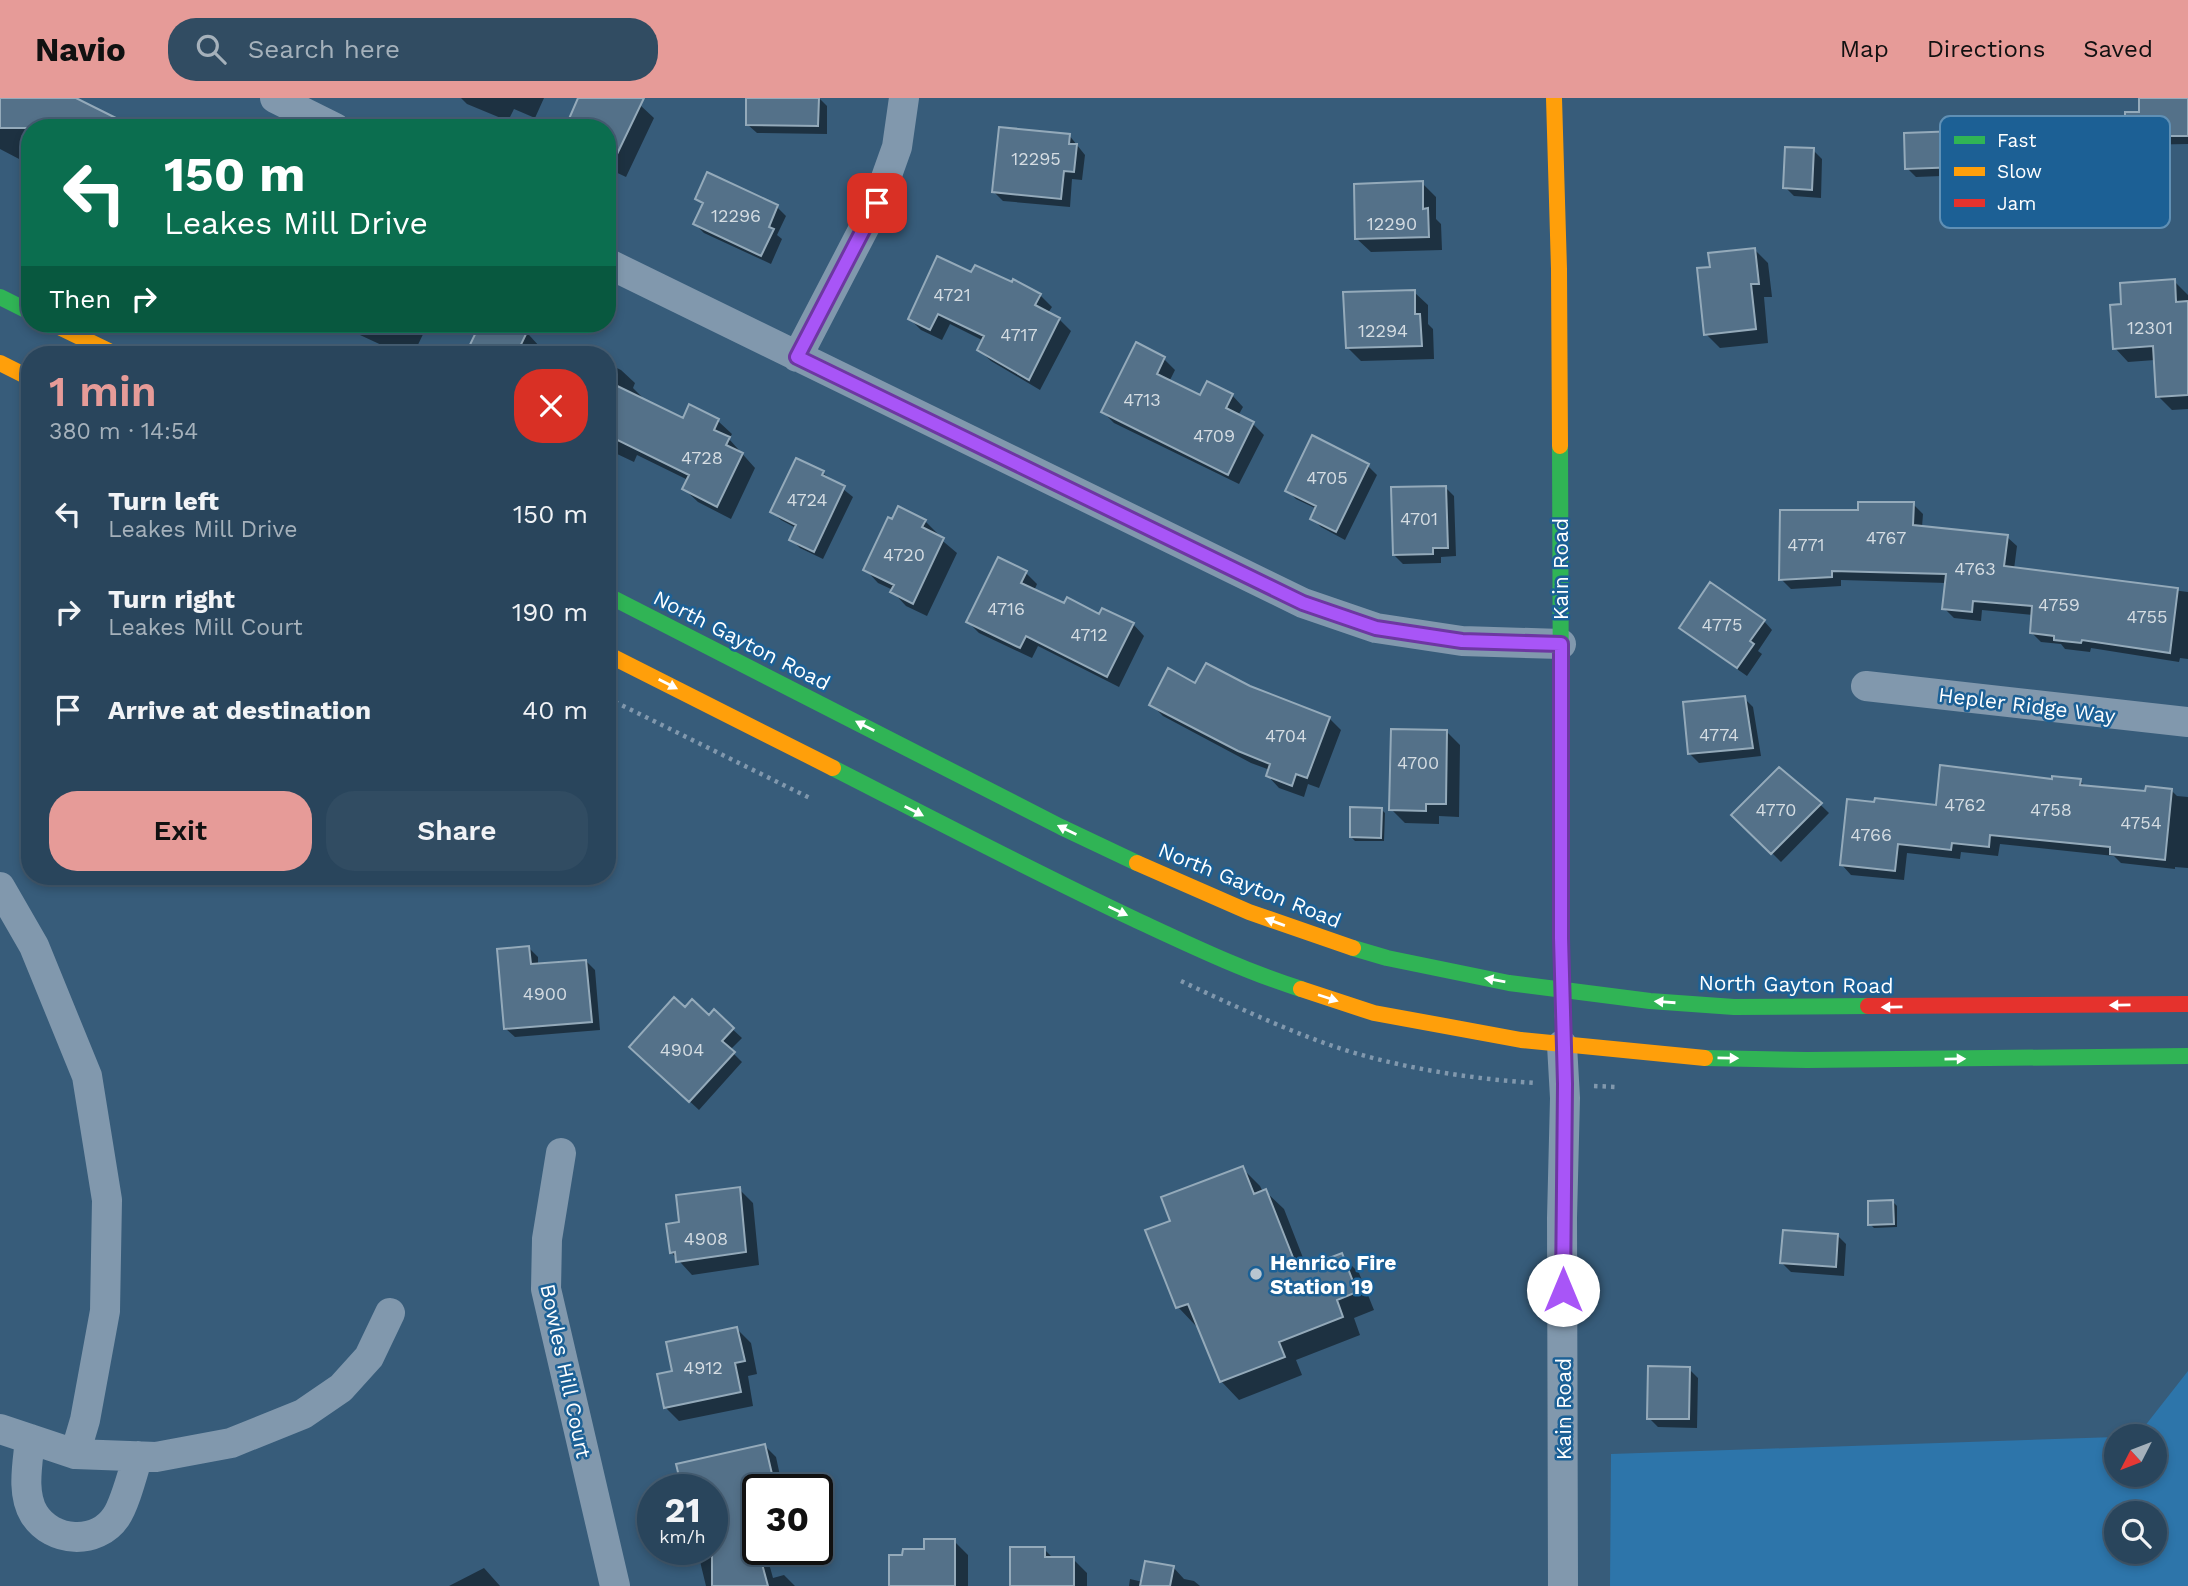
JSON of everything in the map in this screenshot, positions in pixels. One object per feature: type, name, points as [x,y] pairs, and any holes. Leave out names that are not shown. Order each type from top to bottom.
[{"type":"main road","name":"Kain Road","points":[[1553,98],[1559,269],[1562,1045]]},
{"type":"main road","points":[[0,298],[21,308]]},
{"type":"main road","points":[[72,333],[98,346]]},
{"type":"main road","points":[[0,363],[21,374]]},
{"type":"main road","name":"North Gayton Road","points":[[616,601],[1061,827],[1249,912],[1323,939],[1387,958],[1509,983],[1734,1007],[2188,1004]]},
{"type":"main road","points":[[616,659],[1079,893],[1175,938],[1275,981],[1374,1013],[1521,1040],[1697,1058],[1807,1060],[2188,1056]]},
{"type":"street","points":[[275,98],[317,119]]},
{"type":"street","points":[[797,357],[877,203],[897,147],[904,98]]},
{"type":"street","points":[[616,267],[1303,603],[1376,628],[1462,641],[1561,644]]},
{"type":"street","name":"Hepler Ridge Way","points":[[1866,686],[2188,722]]},
{"type":"street","points":[[0,887],[34,946],[87,1076],[107,1200],[105,1311],[85,1420],[75,1454]]},
{"type":"street","name":"Kain Road","points":[[1562,1045],[1565,1084],[1562,1217],[1563,1586]]},
{"type":"street","name":"Bowles Hill Court","points":[[561,1153],[547,1239],[546,1289],[615,1586]]},
{"type":"street","points":[[0,1429],[75,1454],[156,1457],[231,1443],[303,1415],[341,1388],[369,1357],[390,1313]]},
{"type":"street","points":[[30,1439],[26,1490],[34,1513],[51,1530],[80,1538],[100,1534],[117,1517],[138,1456]]},
{"type":"shaded area","points":[[2188,1371],[2188,1586],[1610,1586],[1611,1454],[2104,1437],[2104,1488],[2166,1488],[2167,1424],[2146,1424]]},
{"type":"building","points":[[0,98],[76,98],[118,119],[21,119],[21,128],[0,128]]},
{"type":"building","points":[[578,98],[644,98],[616,156],[616,119],[569,119]]},
{"type":"building","points":[[746,98],[819,98],[818,126],[746,125]]},
{"type":"building","points":[[2139,98],[2188,98],[2188,136],[2170,136],[2170,116],[2125,116],[2125,112],[2139,112]]},
{"type":"building","points":[[999,127],[1070,134],[1069,144],[1077,144],[1074,172],[1064,171],[1061,199],[992,192]]},
{"type":"building","points":[[1940,132],[1940,168],[1905,169],[1904,133]]},
{"type":"building","points":[[1785,147],[1814,148],[1812,190],[1783,188]]},
{"type":"building","points":[[707,172],[778,205],[769,227],[774,229],[761,256],[693,224],[703,203],[695,199]]},
{"type":"building","points":[[1423,181],[1423,209],[1428,208],[1429,237],[1355,239],[1354,184]]},
{"type":"building","points":[[1755,248],[1759,284],[1751,284],[1756,329],[1704,335],[1697,268],[1710,267],[1708,253]]},
{"type":"building","points":[[937,256],[971,272],[975,265],[1012,282],[1013,279],[1041,294],[1035,305],[1060,318],[1029,380],[977,350],[984,336],[938,314],[930,330],[908,319]]},
{"type":"building","points":[[2175,279],[2176,302],[2188,301],[2188,395],[2156,397],[2153,346],[2113,349],[2110,305],[2121,304],[2120,283]]},
{"type":"building","points":[[1415,290],[1415,314],[1420,314],[1422,346],[1346,348],[1343,292]]},
{"type":"building","points":[[476,333],[527,333],[520,346],[469,346]]},
{"type":"building","points":[[1136,342],[1165,357],[1157,374],[1200,395],[1207,381],[1233,394],[1226,408],[1254,422],[1228,475],[1101,412]]},
{"type":"building","points":[[616,385],[683,418],[689,404],[719,419],[714,430],[730,437],[726,445],[743,453],[717,507],[682,489],[689,475],[616,439]]},
{"type":"building","points":[[1312,435],[1369,464],[1336,532],[1310,519],[1316,506],[1285,491]]},
{"type":"building","points":[[796,458],[824,471],[822,475],[845,486],[814,552],[789,540],[796,525],[770,512]]},
{"type":"building","points":[[1446,486],[1448,548],[1433,548],[1433,554],[1393,555],[1391,487]]},
{"type":"building","points":[[1858,502],[1914,502],[1913,525],[2008,535],[2004,566],[2178,588],[2170,653],[2082,640],[2081,643],[2054,640],[2054,636],[2030,633],[2032,606],[1973,601],[1972,612],[1942,609],[1946,574],[1832,571],[1832,577],[1779,580],[1780,510],[1858,510]]},
{"type":"building","points":[[898,506],[926,520],[922,527],[944,538],[913,604],[890,592],[894,585],[863,570],[888,517],[892,519]]},
{"type":"building","points":[[998,557],[1027,571],[1021,583],[1064,603],[1067,597],[1099,614],[1102,608],[1134,623],[1107,677],[1026,636],[1020,648],[966,622]]},
{"type":"building","points":[[1710,582],[1765,620],[1750,641],[1754,644],[1737,668],[1679,628]]},
{"type":"building","points":[[1206,663],[1250,686],[1330,717],[1307,778],[1296,774],[1292,786],[1266,776],[1270,764],[1238,751],[1149,705],[1168,668],[1195,683]]},
{"type":"building","points":[[1745,696],[1753,748],[1688,754],[1683,702]]},
{"type":"building","points":[[1391,729],[1447,730],[1446,804],[1426,804],[1426,811],[1389,810]]},
{"type":"building","points":[[1940,765],[2052,779],[2052,776],[2081,779],[2080,785],[2145,791],[2146,786],[2172,789],[2165,860],[2110,854],[2110,847],[1990,835],[1989,847],[1952,843],[1951,850],[1898,844],[1895,871],[1840,865],[1847,799],[1874,802],[1875,798],[1936,805]]},
{"type":"building","points":[[1779,767],[1822,803],[1771,854],[1731,815]]},
{"type":"building","points":[[1350,807],[1382,808],[1381,838],[1350,837]]},
{"type":"building","points":[[529,946],[531,964],[586,960],[592,1022],[504,1029],[497,949]]},
{"type":"building","points":[[674,997],[685,1007],[692,999],[709,1015],[714,1009],[734,1028],[722,1041],[735,1052],[689,1102],[629,1047]]},
{"type":"building","name":"Henrico Fire Station 19","points":[[1243,1166],[1254,1194],[1266,1189],[1298,1270],[1342,1253],[1357,1292],[1337,1300],[1343,1317],[1279,1342],[1285,1357],[1220,1382],[1188,1304],[1176,1308],[1145,1230],[1170,1221],[1161,1197]]},
{"type":"building","points":[[740,1187],[746,1252],[676,1262],[675,1252],[670,1253],[666,1224],[679,1222],[676,1195]]},
{"type":"building","points":[[1893,1200],[1894,1224],[1868,1225],[1868,1201]]},
{"type":"building","points":[[1783,1230],[1838,1234],[1836,1267],[1780,1263]]},
{"type":"building","points":[[737,1327],[745,1361],[735,1363],[741,1392],[664,1408],[657,1374],[672,1371],[666,1342]]},
{"type":"building","points":[[1648,1366],[1690,1367],[1689,1419],[1647,1419]]},
{"type":"building","points":[[765,1444],[772,1474],[742,1474],[742,1565],[762,1565],[768,1586],[712,1586],[712,1565],[728,1565],[728,1474],[678,1474],[676,1464]]},
{"type":"building","points":[[924,1539],[955,1539],[955,1586],[889,1586],[889,1555],[902,1555],[903,1549],[924,1549]]},
{"type":"building","points":[[1010,1547],[1045,1547],[1045,1557],[1074,1557],[1074,1586],[1010,1586]]},
{"type":"building","points":[[1145,1561],[1174,1566],[1170,1586],[1140,1586]]},
{"type":"traffic: fast","points":[[0,297],[21,308]]},
{"type":"traffic: fast","points":[[1560,446],[1562,1015]]},
{"type":"traffic: fast","points":[[616,600],[1061,827],[1137,863]]},
{"type":"traffic: fast","points":[[833,768],[1134,919],[1237,966],[1301,989]]},
{"type":"traffic: fast","points":[[1353,948],[1387,958],[1509,983],[1650,1001],[1734,1007],[1868,1006]]},
{"type":"traffic: fast","points":[[1705,1058],[1807,1060],[2188,1056]]},
{"type":"traffic: slow","points":[[1554,98],[1560,446]]},
{"type":"traffic: slow","points":[[72,333],[98,346]]},
{"type":"traffic: slow","points":[[0,363],[21,374]]},
{"type":"traffic: slow","points":[[616,659],[833,768]]},
{"type":"traffic: slow","points":[[1137,863],[1249,912],[1353,948]]},
{"type":"traffic: slow","points":[[1301,989],[1374,1013],[1521,1040],[1705,1058]]},
{"type":"traffic: jam","points":[[1868,1006],[2188,1004]]},
{"type":"place","name":"Henrico Fire Station 19","points":[[1256,1274]]},
{"type":"route","points":[[877,203],[797,357],[1303,603],[1376,628],[1462,641],[1561,644],[1561,938],[1565,1084],[1563,1290]]}]
